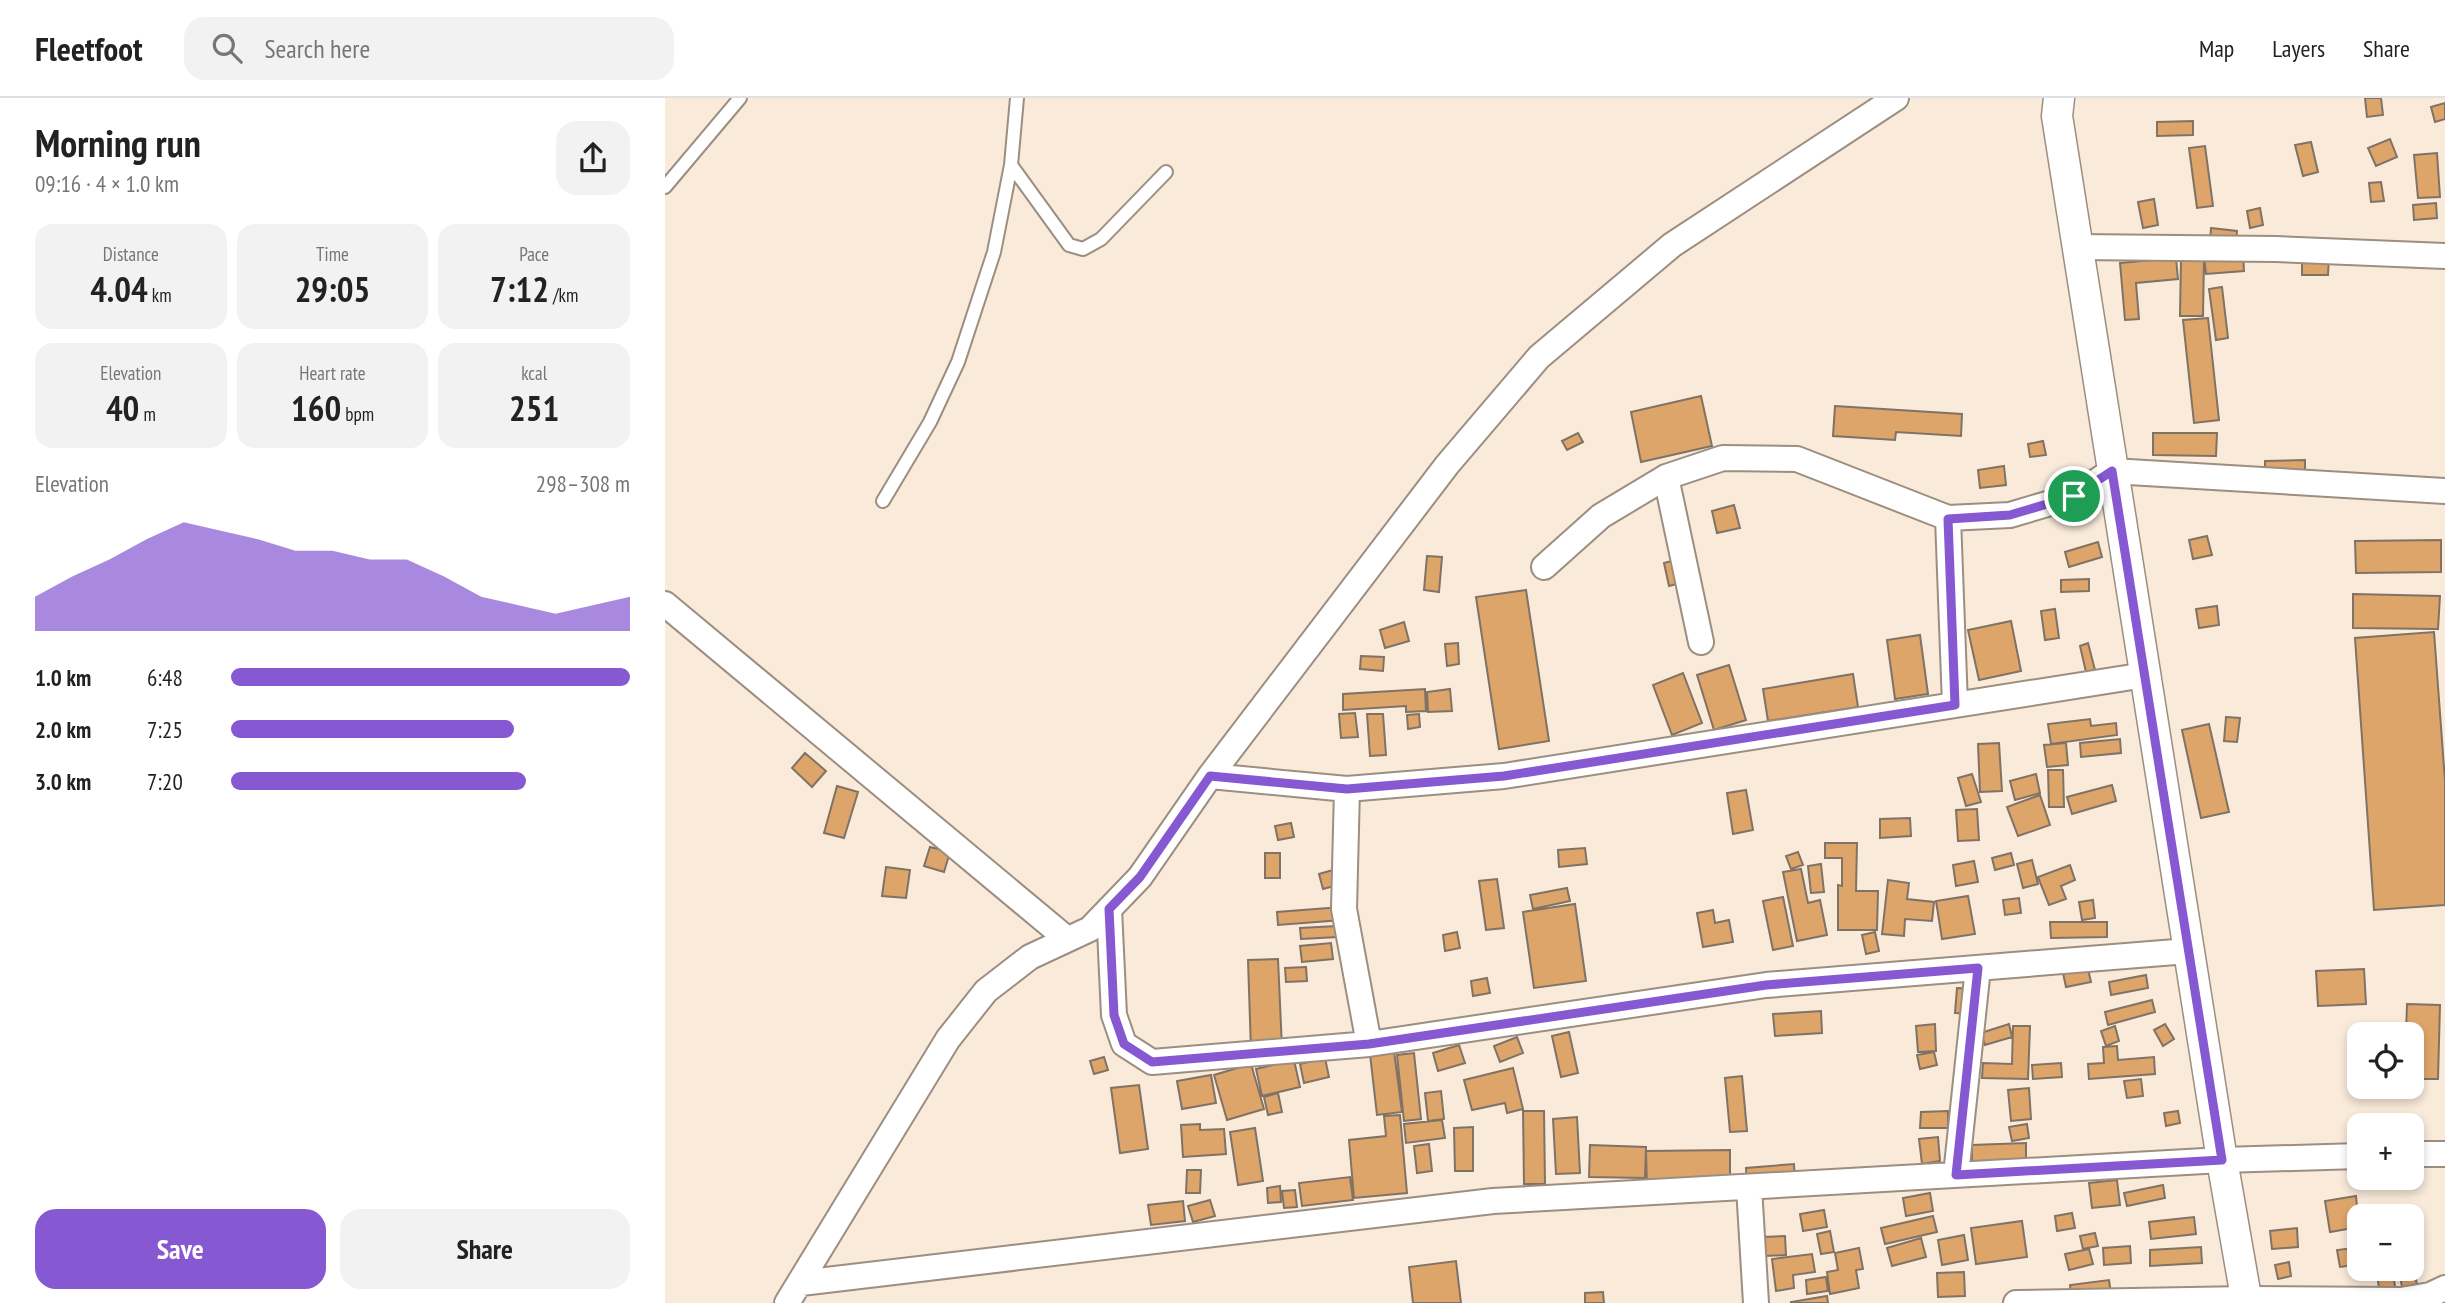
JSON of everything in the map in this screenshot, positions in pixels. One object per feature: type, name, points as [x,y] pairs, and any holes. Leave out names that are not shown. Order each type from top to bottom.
[{"type":"street","points":[[787,1303],[949,1039],[986,991],[1030,957],[1090,929],[1140,877],[1210,776],[1447,465],[1539,357],[1672,246],[1896,98]]},
{"type":"street","points":[[2059,98],[2057,116],[2112,471],[2247,1301]]},
{"type":"street","points":[[2077,247],[2276,249],[2445,256]]},
{"type":"street","points":[[1544,567],[1601,516],[1666,477],[1723,458],[1797,460],[1948,519],[2010,515],[2074,496],[2112,471],[2445,491]]},
{"type":"street","points":[[1666,477],[1701,642]]},
{"type":"street","points":[[1948,519],[1955,705]]},
{"type":"street","points":[[665,604],[1067,939]]},
{"type":"street","points":[[1210,776],[1347,789],[1504,776],[2145,676]]},
{"type":"street","points":[[1347,789],[1344,909],[1369,1044]]},
{"type":"street","points":[[1109,909],[1114,1015],[1124,1044],[1152,1062],[1369,1044],[1766,985],[2188,951]]},
{"type":"street","points":[[1956,1175],[1978,968]]},
{"type":"street","points":[[2424,1154],[2445,1154]]},
{"type":"street","points":[[801,1283],[1493,1201],[2222,1160],[2347,1156]]},
{"type":"street","points":[[1749,1186],[1756,1303]]},
{"type":"street","points":[[2016,1303],[2401,1300],[2430,1295],[2445,1288]]},
{"type":"lane","points":[[665,187],[740,98]]},
{"type":"lane","points":[[883,501],[930,422],[958,362],[994,252],[1011,165],[1017,98]]},
{"type":"lane","points":[[1011,165],[1069,245],[1083,249],[1101,239],[1166,172]]},
{"type":"building","points":[[2365,98],[2381,98],[2383,115],[2367,117]]},
{"type":"building","points":[[2445,103],[2445,119],[2435,122],[2431,107]]},
{"type":"building","points":[[2193,121],[2193,135],[2157,136],[2157,122]]},
{"type":"building","points":[[2390,139],[2397,157],[2376,166],[2368,148]]},
{"type":"building","points":[[2311,142],[2318,172],[2303,176],[2295,145]]},
{"type":"building","points":[[2205,146],[2213,206],[2197,208],[2189,148]]},
{"type":"building","points":[[2437,153],[2440,197],[2418,198],[2414,155]]},
{"type":"building","points":[[2381,182],[2384,201],[2371,202],[2369,183]]},
{"type":"building","points":[[2154,199],[2158,225],[2143,228],[2138,202]]},
{"type":"building","points":[[2436,203],[2437,218],[2414,220],[2413,205]]},
{"type":"building","points":[[2260,208],[2263,225],[2250,228],[2247,211]]},
{"type":"building","points":[[2211,228],[2237,231],[2236,244],[2210,241]]},
{"type":"building","points":[[2243,253],[2244,271],[2206,274],[2204,256]]},
{"type":"building","points":[[2302,256],[2329,256],[2328,275],[2302,275]]},
{"type":"building","points":[[2176,258],[2178,279],[2136,283],[2139,319],[2125,320],[2120,263]]},
{"type":"building","points":[[2181,258],[2204,258],[2203,316],[2180,316]]},
{"type":"building","points":[[2222,287],[2228,338],[2216,340],[2209,289]]},
{"type":"building","points":[[2208,318],[2219,420],[2194,423],[2183,320]]},
{"type":"building","points":[[1701,396],[1712,446],[1641,462],[1631,412]]},
{"type":"building","points":[[1835,406],[1962,414],[1961,436],[1896,432],[1895,440],[1833,436]]},
{"type":"building","points":[[1578,433],[1583,442],[1567,450],[1562,441]]},
{"type":"building","points":[[2153,433],[2217,433],[2216,456],[2153,455]]},
{"type":"building","points":[[2043,441],[2046,455],[2030,457],[2028,444]]},
{"type":"building","points":[[2305,460],[2305,473],[2265,473],[2265,461]]},
{"type":"building","points":[[2004,466],[2006,485],[1980,488],[1978,470]]},
{"type":"building","points":[[1734,505],[1740,528],[1717,533],[1712,511]]},
{"type":"building","points":[[2207,536],[2212,555],[2193,559],[2189,540]]},
{"type":"building","points":[[2441,540],[2441,572],[2356,573],[2355,541]]},
{"type":"building","points":[[2098,542],[2102,557],[2069,567],[2065,552]]},
{"type":"building","points":[[1427,556],[1442,557],[1439,592],[1424,590]]},
{"type":"building","points":[[1679,559],[1684,582],[1669,586],[1664,563]]},
{"type":"building","points":[[2089,579],[2089,591],[2061,592],[2061,580]]},
{"type":"building","points":[[1526,590],[1549,741],[1499,749],[1476,597]]},
{"type":"building","points":[[2353,594],[2440,596],[2438,629],[2353,628]]},
{"type":"building","points":[[2217,606],[2219,625],[2199,628],[2196,609]]},
{"type":"building","points":[[2055,609],[2059,638],[2045,640],[2041,611]]},
{"type":"building","points":[[2011,621],[2021,671],[1979,680],[1968,630]]},
{"type":"building","points":[[1404,622],[1409,641],[1385,648],[1380,630]]},
{"type":"building","points":[[2434,632],[2445,781],[2445,905],[2374,910],[2355,638]]},
{"type":"building","points":[[1920,635],[1928,694],[1895,699],[1887,640]]},
{"type":"building","points":[[1458,643],[1459,664],[1447,666],[1445,644]]},
{"type":"building","points":[[2088,643],[2095,670],[2086,672],[2080,646]]},
{"type":"building","points":[[1361,656],[1384,657],[1383,671],[1360,669]]},
{"type":"building","points":[[1729,665],[1746,720],[1714,730],[1697,675]]},
{"type":"building","points":[[1683,673],[1702,723],[1672,735],[1653,685]]},
{"type":"building","points":[[1853,674],[1858,707],[1768,721],[1763,689]]},
{"type":"building","points":[[1425,689],[1426,711],[1406,712],[1406,706],[1343,710],[1343,694]]},
{"type":"building","points":[[1450,689],[1452,711],[1428,712],[1427,692]]},
{"type":"building","points":[[1355,713],[1358,737],[1341,738],[1339,714]]},
{"type":"building","points":[[1367,714],[1383,714],[1386,755],[1370,756]]},
{"type":"building","points":[[1419,714],[1420,727],[1408,729],[1407,715]]},
{"type":"building","points":[[2226,717],[2240,718],[2237,742],[2224,741]]},
{"type":"building","points":[[2090,719],[2091,726],[2116,723],[2117,735],[2051,744],[2048,724]]},
{"type":"building","points":[[2209,724],[2229,812],[2201,818],[2182,730]]},
{"type":"building","points":[[2120,739],[2121,753],[2081,757],[2080,743]]},
{"type":"building","points":[[1999,743],[2002,791],[1980,792],[1978,744]]},
{"type":"building","points":[[2066,743],[2068,765],[2047,767],[2044,745]]},
{"type":"building","points":[[805,753],[826,771],[812,787],[792,768]]},
{"type":"building","points":[[2048,770],[2063,770],[2064,807],[2049,807]]},
{"type":"building","points":[[1972,774],[1981,802],[1966,806],[1958,778]]},
{"type":"building","points":[[2036,774],[2040,793],[2015,800],[2010,781]]},
{"type":"building","points":[[2112,785],[2116,801],[2072,814],[2067,797]]},
{"type":"building","points":[[837,786],[858,792],[844,838],[824,833]]},
{"type":"building","points":[[1746,790],[1753,830],[1733,834],[1727,793]]},
{"type":"building","points":[[2040,795],[2050,825],[2018,836],[2007,807]]},
{"type":"building","points":[[1977,809],[1979,840],[1958,841],[1956,810]]},
{"type":"building","points":[[1910,818],[1911,836],[1880,838],[1880,819]]},
{"type":"building","points":[[1291,823],[1294,837],[1278,840],[1275,826]]},
{"type":"building","points":[[1825,843],[1857,843],[1856,891],[1878,891],[1877,930],[1838,930],[1838,885],[1842,886],[1842,858],[1825,858]]},
{"type":"building","points":[[930,847],[950,852],[944,872],[924,866]]},
{"type":"building","points":[[1585,848],[1587,864],[1559,867],[1558,850]]},
{"type":"building","points":[[1798,852],[1803,865],[1791,869],[1786,856]]},
{"type":"building","points":[[1265,853],[1280,853],[1280,878],[1265,878]]},
{"type":"building","points":[[2011,853],[2014,865],[1995,870],[1992,858]]},
{"type":"building","points":[[2032,860],[2038,884],[2023,888],[2017,864]]},
{"type":"building","points":[[1974,861],[1978,882],[1956,886],[1953,865]]},
{"type":"building","points":[[1821,864],[1824,892],[1811,893],[1808,866]]},
{"type":"building","points":[[2070,865],[2075,880],[2061,886],[2066,899],[2049,905],[2038,877]]},
{"type":"building","points":[[886,867],[910,870],[906,898],[882,896]]},
{"type":"building","points":[[1340,868],[1345,883],[1323,889],[1319,874]]},
{"type":"building","points":[[1801,869],[1808,903],[1820,900],[1827,935],[1797,941],[1783,872]]},
{"type":"building","points":[[1497,879],[1504,928],[1486,930],[1479,881]]},
{"type":"building","points":[[1888,880],[1909,883],[1907,899],[1934,902],[1932,921],[1905,919],[1904,936],[1882,934]]},
{"type":"building","points":[[1567,888],[1570,901],[1533,909],[1530,895]]},
{"type":"building","points":[[1968,896],[1975,934],[1942,939],[1936,901]]},
{"type":"building","points":[[1783,897],[1793,946],[1773,950],[1763,901]]},
{"type":"building","points":[[2019,898],[2021,913],[2005,915],[2003,900]]},
{"type":"building","points":[[2093,900],[2095,918],[2082,920],[2079,902]]},
{"type":"building","points":[[1575,904],[1586,981],[1534,988],[1523,912]]},
{"type":"building","points":[[1341,907],[1342,920],[1278,925],[1277,912]]},
{"type":"building","points":[[1713,910],[1715,923],[1729,920],[1733,942],[1703,947],[1697,913]]},
{"type":"building","points":[[2050,922],[2107,922],[2107,937],[2051,938]]},
{"type":"building","points":[[1337,926],[1338,937],[1301,939],[1300,928]]},
{"type":"building","points":[[1457,932],[1460,948],[1445,951],[1443,935]]},
{"type":"building","points":[[1875,932],[1879,951],[1866,954],[1862,935]]},
{"type":"building","points":[[1331,943],[1333,959],[1302,962],[1300,946]]},
{"type":"building","points":[[1278,959],[1282,1048],[1251,1050],[1248,960]]},
{"type":"building","points":[[1306,967],[1307,981],[1286,982],[1285,968]]},
{"type":"building","points":[[2088,969],[2091,982],[2066,987],[2063,973]]},
{"type":"building","points":[[2364,969],[2366,1004],[2318,1006],[2316,971]]},
{"type":"building","points":[[2146,975],[2148,988],[2111,995],[2109,982]]},
{"type":"building","points":[[1487,978],[1490,993],[1473,996],[1471,981]]},
{"type":"building","points":[[1957,988],[1974,989],[1972,1014],[1955,1013]]},
{"type":"building","points":[[2152,1000],[2155,1012],[2108,1025],[2105,1012]]},
{"type":"building","points":[[2407,1004],[2440,1005],[2438,1079],[2424,1079],[2424,1022],[2406,1022]]},
{"type":"building","points":[[1821,1011],[1822,1033],[1775,1036],[1773,1014]]},
{"type":"building","points":[[1935,1024],[1936,1051],[1918,1052],[1916,1026]]},
{"type":"building","points":[[2009,1024],[2012,1037],[1985,1045],[1981,1033]]},
{"type":"building","points":[[2165,1024],[2174,1039],[2163,1046],[2154,1030]]},
{"type":"building","points":[[2013,1026],[2030,1026],[2028,1079],[1982,1078],[1983,1063],[2012,1064]]},
{"type":"building","points":[[2115,1026],[2119,1041],[2106,1046],[2101,1031]]},
{"type":"building","points":[[1569,1032],[1578,1073],[1561,1077],[1552,1036]]},
{"type":"building","points":[[1517,1037],[1523,1053],[1500,1062],[1494,1046]]},
{"type":"building","points":[[1459,1045],[1465,1063],[1438,1071],[1433,1053]]},
{"type":"building","points":[[2117,1046],[2118,1060],[2154,1057],[2155,1074],[2089,1079],[2088,1064],[2104,1063],[2103,1047]]},
{"type":"building","points":[[1394,1051],[1402,1112],[1377,1115],[1370,1054]]},
{"type":"building","points":[[1934,1052],[1937,1065],[1920,1069],[1917,1055]]},
{"type":"building","points":[[1414,1053],[1421,1119],[1404,1121],[1397,1055]]},
{"type":"building","points":[[1104,1057],[1108,1070],[1094,1074],[1090,1061]]},
{"type":"building","points":[[1325,1058],[1329,1077],[1304,1083],[1300,1064]]},
{"type":"building","points":[[1294,1060],[1300,1087],[1262,1096],[1256,1069]]},
{"type":"building","points":[[2061,1063],[2062,1077],[2033,1079],[2032,1065]]},
{"type":"building","points":[[1251,1064],[1264,1109],[1227,1120],[1214,1075]]},
{"type":"building","points":[[1513,1068],[1523,1109],[1507,1113],[1505,1103],[1472,1110],[1464,1080]]},
{"type":"building","points":[[1211,1075],[1216,1103],[1182,1109],[1177,1081]]},
{"type":"building","points":[[1742,1076],[1747,1131],[1730,1132],[1725,1078]]},
{"type":"building","points":[[2141,1079],[2143,1096],[2127,1098],[2124,1081]]},
{"type":"building","points":[[1139,1085],[1148,1149],[1120,1153],[1111,1088]]},
{"type":"building","points":[[2029,1088],[2031,1119],[2011,1121],[2008,1090]]},
{"type":"building","points":[[1441,1091],[1444,1119],[1428,1121],[1425,1093]]},
{"type":"building","points":[[1278,1093],[1282,1112],[1268,1115],[1264,1097]]},
{"type":"building","points":[[1523,1111],[1544,1111],[1545,1184],[1524,1184]]},
{"type":"building","points":[[1948,1111],[1948,1128],[1920,1128],[1921,1112]]},
{"type":"building","points":[[2178,1111],[2180,1123],[2166,1126],[2164,1113]]},
{"type":"building","points":[[1400,1115],[1407,1193],[1354,1198],[1349,1140],[1386,1136],[1384,1116]]},
{"type":"building","points":[[1577,1117],[1580,1173],[1556,1174],[1553,1119]]},
{"type":"building","points":[[1442,1120],[1445,1138],[1406,1143],[1404,1124]]},
{"type":"building","points":[[1200,1124],[1200,1130],[1224,1129],[1226,1154],[1183,1157],[1181,1125]]},
{"type":"building","points":[[2027,1124],[2029,1138],[2012,1141],[2009,1127]]},
{"type":"building","points":[[1473,1127],[1473,1171],[1455,1171],[1454,1128]]},
{"type":"building","points":[[1255,1128],[1263,1181],[1238,1185],[1230,1132]]},
{"type":"building","points":[[1938,1137],[1940,1161],[1922,1164],[1919,1139]]},
{"type":"building","points":[[2026,1143],[2026,1160],[1972,1162],[1972,1145]]},
{"type":"building","points":[[1429,1144],[1432,1171],[1417,1173],[1414,1146]]},
{"type":"building","points":[[1590,1145],[1646,1147],[1645,1178],[1589,1177]]},
{"type":"building","points":[[1730,1150],[1730,1185],[1647,1187],[1646,1151]]},
{"type":"building","points":[[1794,1164],[1795,1181],[1747,1185],[1746,1168]]},
{"type":"building","points":[[1187,1170],[1201,1170],[1200,1193],[1186,1193]]},
{"type":"building","points":[[1350,1177],[1353,1200],[1302,1206],[1299,1183]]},
{"type":"building","points":[[2117,1180],[2120,1205],[2092,1208],[2089,1183]]},
{"type":"building","points":[[2163,1185],[2165,1198],[2127,1206],[2124,1193]]},
{"type":"building","points":[[1280,1186],[1281,1202],[1268,1203],[1267,1188]]},
{"type":"building","points":[[1295,1190],[1297,1207],[1284,1208],[1282,1191]]},
{"type":"building","points":[[1930,1193],[1933,1211],[1906,1216],[1903,1198]]},
{"type":"building","points":[[2356,1196],[2357,1204],[2347,1204],[2347,1229],[2330,1232],[2325,1201]]},
{"type":"building","points":[[1210,1200],[1215,1216],[1193,1222],[1188,1206]]},
{"type":"building","points":[[1183,1201],[1185,1221],[1151,1225],[1148,1205]]},
{"type":"building","points":[[1824,1210],[1827,1227],[1803,1231],[1800,1214]]},
{"type":"building","points":[[2072,1213],[2075,1228],[2057,1231],[2055,1216]]},
{"type":"building","points":[[1933,1216],[1937,1232],[1885,1244],[1881,1228]]},
{"type":"building","points":[[2194,1217],[2196,1234],[2151,1239],[2149,1222]]},
{"type":"building","points":[[2022,1221],[2027,1257],[1976,1264],[1971,1228]]},
{"type":"building","points":[[2297,1228],[2298,1247],[2272,1249],[2270,1231]]},
{"type":"building","points":[[1830,1231],[1834,1252],[1821,1254],[1817,1234]]},
{"type":"building","points":[[2095,1233],[2098,1246],[2083,1249],[2080,1236]]},
{"type":"building","points":[[1964,1235],[1968,1260],[1942,1265],[1938,1240]]},
{"type":"building","points":[[1785,1236],[1786,1255],[1765,1256],[1764,1237]]},
{"type":"building","points":[[1921,1238],[1926,1257],[1892,1266],[1887,1248]]},
{"type":"building","points":[[2130,1246],[2131,1263],[2104,1265],[2103,1248]]},
{"type":"building","points":[[2201,1247],[2202,1263],[2150,1266],[2150,1250]]},
{"type":"building","points":[[1859,1248],[1863,1269],[1856,1270],[1859,1288],[1830,1294],[1827,1272],[1838,1270],[1835,1253]]},
{"type":"building","points":[[2089,1249],[2093,1264],[2069,1270],[2065,1254]]},
{"type":"building","points":[[2347,1249],[2347,1266],[2340,1267],[2337,1250]]},
{"type":"building","points":[[1812,1254],[1815,1272],[1793,1275],[1794,1288],[1776,1291],[1772,1259]]},
{"type":"building","points":[[1456,1261],[1461,1303],[1413,1303],[1409,1267]]},
{"type":"building","points":[[2289,1262],[2291,1276],[2278,1279],[2275,1265]]},
{"type":"building","points":[[1964,1272],[1965,1296],[1938,1297],[1937,1273]]},
{"type":"building","points":[[1826,1277],[1828,1291],[1807,1294],[1806,1280]]},
{"type":"building","points":[[2109,1280],[2112,1300],[2072,1303],[2070,1285]]},
{"type":"building","points":[[2378,1281],[2394,1281],[2396,1292],[2380,1294]]},
{"type":"building","points":[[2401,1281],[2416,1281],[2419,1298],[2404,1300]]},
{"type":"building","points":[[1603,1292],[1604,1303],[1585,1303],[1585,1293]]},
{"type":"building","points":[[1827,1296],[1828,1303],[1791,1303],[1791,1302]]},
{"type":"route","points":[[2112,471],[2222,1160],[1956,1175],[1978,968],[1766,985],[1369,1044],[1152,1062],[1124,1044],[1114,1015],[1109,909],[1140,877],[1210,776],[1347,789],[1504,776],[1955,705],[1948,519],[2010,515],[2074,496],[2112,471]]}]
